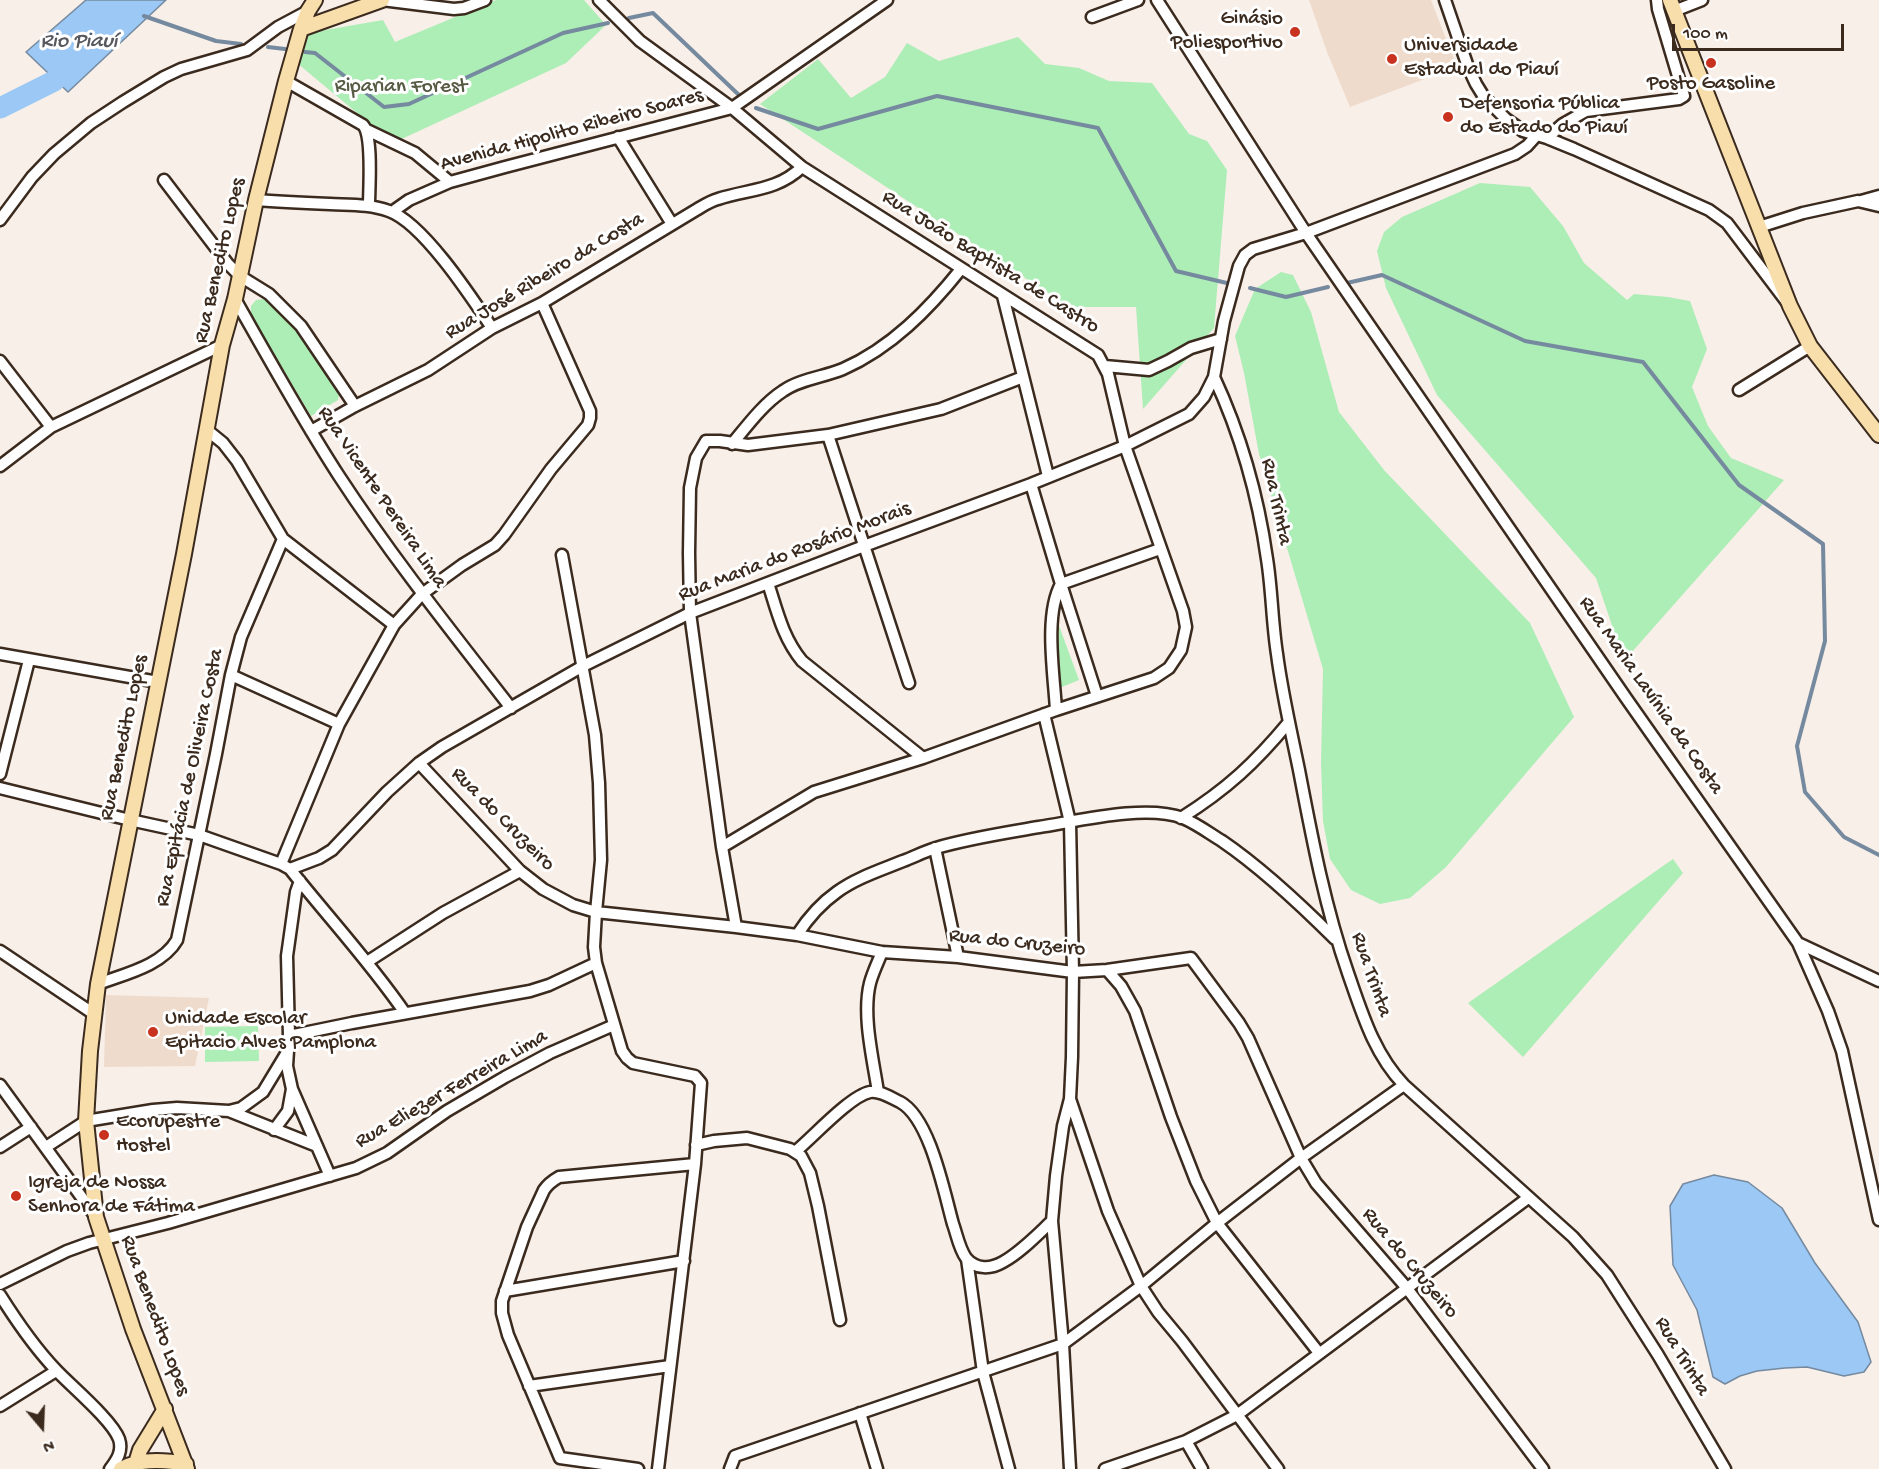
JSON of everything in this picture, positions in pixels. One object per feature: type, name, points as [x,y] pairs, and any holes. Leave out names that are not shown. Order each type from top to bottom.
[{"type":"main road","points":[[301,29],[382,0]]},
{"type":"main road","name":"Rua Benedito Lopes","points":[[185,1467],[133,1329],[96,1218],[86,1121],[87,1086],[98,984],[222,345],[286,81],[301,29],[312,6]]},
{"type":"main road","points":[[1672,6],[1790,306],[1810,346],[1879,435]]},
{"type":"main road","points":[[136,1463],[140,1450],[165,1409]]},
{"type":"main road","points":[[121,1469],[136,1463],[166,1461],[185,1467]]},
{"type":"street","points":[[382,0],[454,9],[464,8],[485,0]]},
{"type":"street","name":"Rua João Baptista de Castro","points":[[599,0],[640,41],[732,108],[802,167],[1098,355],[1105,366],[1125,446],[1183,611],[1186,627],[1181,650],[1169,668],[1154,678],[1097,696]]},
{"type":"street","points":[[732,108],[887,0]]},
{"type":"street","points":[[1092,17],[1138,0]]},
{"type":"street","points":[[1444,0],[1468,67],[1484,97],[1497,112],[1523,131],[1542,137],[1709,210],[1720,217],[1790,306]]},
{"type":"street","points":[[1306,233],[1515,154],[1586,111],[1679,99],[1684,96],[1658,9],[1658,0]]},
{"type":"street","points":[[1672,6],[1702,0]]},
{"type":"street","name":"Rua Maria Lavínia da Costa","points":[[1160,1],[1306,233],[1626,698],[1798,943],[1828,1011],[1842,1051],[1879,1220]]},
{"type":"street","points":[[0,220],[32,177],[54,154],[91,123],[164,77],[181,69],[247,50],[312,6]]},
{"type":"street","points":[[286,81],[363,125],[367,130],[415,153],[450,182]]},
{"type":"street","name":"Avenida Hipolito Ribeiro Soares","points":[[392,212],[409,200],[450,182],[732,108]]},
{"type":"street","points":[[367,130],[369,206]]},
{"type":"street","points":[[618,137],[672,224]]},
{"type":"street","name":"Rua José Ribeiro da Costa","points":[[311,431],[355,406],[428,370],[492,328],[542,303],[715,200],[770,187],[790,178],[802,167]]},
{"type":"street","points":[[164,180],[228,264],[240,276],[269,294],[301,326],[355,406]]},
{"type":"street","points":[[1759,227],[1803,213],[1879,196]]},
{"type":"street","points":[[256,200],[369,206],[392,212],[421,234],[434,249],[492,328]]},
{"type":"street","points":[[1857,201],[1879,206]]},
{"type":"street","name":"Rua Maria do Rosário Morais","points":[[285,867],[319,858],[332,850],[387,792],[419,763],[442,747],[583,666],[690,613],[1031,484],[1125,446],[1189,414],[1204,397],[1214,377],[1239,266],[1245,255],[1253,249],[1306,233]]},
{"type":"street","points":[[732,444],[772,399],[785,389],[843,368],[891,341],[936,300],[961,269]]},
{"type":"street","points":[[1003,296],[1048,476]]},
{"type":"street","name":"Rua Vicente Pereira Lima","points":[[235,299],[311,431],[364,513],[422,594],[511,708]]},
{"type":"street","points":[[285,867],[339,724],[394,625],[422,594],[495,545],[504,536],[551,469],[588,425],[590,411],[542,303]]},
{"type":"street","points":[[1105,366],[1149,370],[1191,348],[1221,339]]},
{"type":"street","points":[[0,466],[51,427],[222,345]]},
{"type":"street","points":[[1739,390],[1810,346]]},
{"type":"street","points":[[0,361],[51,427]]},
{"type":"street","points":[[736,927],[722,848],[690,613],[688,553],[690,488],[696,458],[706,441],[748,445],[828,435],[941,409],[1023,377]]},
{"type":"street","name":"Rua Trinta","points":[[1214,377],[1245,453],[1256,495],[1268,560],[1276,652],[1322,882],[1337,942],[1373,1042],[1385,1063],[1404,1085],[1572,1237],[1606,1275],[1658,1355],[1723,1469]]},
{"type":"street","points":[[207,430],[223,443],[237,461],[283,539],[394,625]]},
{"type":"street","points":[[828,435],[909,683]]},
{"type":"street","points":[[722,848],[806,796],[923,758],[1097,696],[1060,584],[1031,484]]},
{"type":"street","name":"Rua Epitácia de Oliveira Costa","points":[[98,984],[152,962],[172,948],[180,928],[231,675],[241,637],[283,539]]},
{"type":"street","points":[[1056,710],[1051,620],[1053,602],[1060,584],[1160,549]]},
{"type":"street","points":[[562,555],[595,735],[601,860],[594,947],[596,963],[622,1051],[629,1061],[695,1076],[700,1080],[702,1086],[684,1261],[658,1469]]},
{"type":"street","points":[[768,583],[785,635],[791,648],[802,661],[923,758]]},
{"type":"street","points":[[0,654],[158,682]]},
{"type":"street","points":[[0,774],[29,660]]},
{"type":"street","points":[[231,675],[339,724]]},
{"type":"street","points":[[1044,714],[1070,822],[1073,972],[1070,1099],[1063,1126],[1052,1221],[1063,1344],[1070,1469]]},
{"type":"street","points":[[1181,818],[1242,774],[1289,722]]},
{"type":"street","name":"Rua do Cruzeiro","points":[[419,763],[520,871],[543,889],[573,904],[596,912],[797,935],[882,952],[958,957],[1073,972],[1107,970],[1191,958],[1248,1038],[1301,1158],[1323,1192],[1406,1287],[1543,1469]]},
{"type":"street","points":[[0,788],[199,835],[285,867],[300,881],[367,962],[405,1013]]},
{"type":"street","points":[[797,935],[819,906],[838,891],[935,848],[1070,822],[1123,814],[1157,814],[1181,818],[1202,828],[1265,873],[1337,942]]},
{"type":"street","points":[[935,848],[958,957]]},
{"type":"street","points":[[367,962],[443,913],[520,871]]},
{"type":"street","points":[[300,881],[296,892],[287,956],[288,1077],[330,1176]]},
{"type":"street","points":[[1798,943],[1879,981]]},
{"type":"street","points":[[0,951],[94,1014]]},
{"type":"street","points":[[878,1092],[870,1033],[868,993],[882,952]]},
{"type":"street","points":[[289,1036],[530,991],[549,985],[596,963]]},
{"type":"street","points":[[1107,970],[1121,986],[1135,1011],[1171,1117],[1216,1224],[1319,1353]]},
{"type":"street","name":"Rua Eliezer Ferreira Lima","points":[[1,1281],[67,1251],[104,1239],[168,1223],[356,1168],[387,1153],[447,1111],[505,1077],[550,1053],[614,1025]]},
{"type":"street","points":[[229,1111],[250,1103],[263,1092],[287,1054]]},
{"type":"street","points":[[0,1085],[96,1218]]},
{"type":"street","points":[[730,1469],[735,1456],[1063,1344],[1141,1286],[1301,1158],[1404,1085]]},
{"type":"street","points":[[274,1130],[288,1111],[292,1089]]},
{"type":"street","points":[[796,1151],[851,1102],[871,1092],[878,1092],[905,1105],[921,1123],[960,1245],[967,1259],[983,1372],[1009,1469]]},
{"type":"street","points":[[1070,1099],[1108,1211],[1141,1286],[1278,1469]]},
{"type":"street","points":[[46,1147],[86,1121],[153,1110],[187,1109],[229,1111],[316,1146]]},
{"type":"street","points":[[0,1147],[32,1127]]},
{"type":"street","points":[[696,1145],[747,1138],[766,1141],[796,1151],[806,1163],[840,1320]]},
{"type":"street","points":[[638,1469],[560,1458],[504,1324],[501,1313],[505,1291],[527,1227],[544,1190],[553,1180],[559,1177],[695,1164]]},
{"type":"street","points":[[1105,1469],[1186,1441],[1237,1415],[1528,1198]]},
{"type":"street","points":[[967,1259],[977,1266],[984,1267],[1002,1262],[1052,1221]]},
{"type":"street","points":[[505,1291],[684,1261]]},
{"type":"street","points":[[0,1295],[22,1330],[56,1371],[97,1411],[116,1434],[120,1449],[117,1461],[110,1469]]},
{"type":"street","points":[[529,1386],[670,1366]]},
{"type":"street","points":[[0,1406],[56,1371]]},
{"type":"street","points":[[860,1413],[878,1469]]},
{"type":"street","points":[[1186,1441],[1202,1469]]},
{"type":"shaded area","name":"Universidade Estadual do Piauí","points":[[1309,0],[1431,0],[1457,67],[1350,107]]},
{"type":"shaded area","name":"Unidade Escolar Epitacio Alves Pamplona","points":[[106,995],[209,998],[195,1066],[104,1067]]},
{"type":"green space","name":"Riparian Forest","points":[[496,0],[584,0],[606,25],[566,63],[393,143],[297,63],[308,33],[383,20],[395,42]]},
{"type":"green space","points":[[1018,37],[1045,64],[1079,68],[1109,81],[1152,83],[1189,134],[1207,141],[1227,170],[1214,328],[1143,409],[1136,307],[1069,307],[760,104],[818,59],[851,98],[885,77],[907,43],[939,61]]},
{"type":"green space","points":[[1480,183],[1530,187],[1563,226],[1584,263],[1627,300],[1634,294],[1690,301],[1707,349],[1692,387],[1708,426],[1731,458],[1784,480],[1624,661],[1596,578],[1437,395],[1386,288],[1377,251],[1384,232],[1402,217]]},
{"type":"green space","points":[[1281,272],[1293,275],[1311,312],[1339,412],[1384,470],[1530,623],[1574,717],[1446,867],[1410,898],[1380,904],[1351,890],[1330,859],[1323,821],[1321,763],[1323,669],[1259,454],[1235,336],[1255,289]]},
{"type":"green space","points":[[264,299],[296,329],[339,395],[338,400],[311,416],[251,315],[251,306],[256,300]]},
{"type":"green space","points":[[1051,604],[1079,680],[1057,689]]},
{"type":"green space","points":[[1673,859],[1683,873],[1523,1057],[1468,1003]]},
{"type":"green space","points":[[258,1026],[259,1061],[205,1062],[205,1027]]},
{"type":"water","name":"Rio Piauí","points":[[86,0],[166,0],[68,92],[26,52]]},
{"type":"water","points":[[1714,1175],[1748,1182],[1782,1208],[1815,1263],[1858,1322],[1871,1362],[1864,1372],[1844,1376],[1807,1367],[1785,1368],[1757,1371],[1725,1384],[1713,1377],[1697,1310],[1673,1265],[1670,1206],[1683,1184]]},
{"type":"waterway","points":[[629,18],[653,13],[740,96]]},
{"type":"waterway","points":[[144,16],[216,41],[241,44]]},
{"type":"waterway","points":[[305,52],[315,53],[384,107],[409,104],[563,33],[608,23]]},
{"type":"waterway","points":[[268,47],[285,49]]},
{"type":"waterway","name":"Rio Piauí","points":[[0,108],[54,81],[78,62]]},
{"type":"waterway","points":[[756,108],[818,129],[937,96],[1098,128],[1176,271],[1231,284]]},
{"type":"waterway","points":[[1347,283],[1382,275],[1525,341],[1643,362],[1739,485],[1823,544],[1825,641],[1797,746],[1805,792],[1844,837],[1879,855]]},
{"type":"waterway","points":[[1250,288],[1286,297],[1328,287]]},
{"type":"place","name":"Ginásio Poliesportivo","points":[[1295,32]]},
{"type":"place","name":"Universidade Estadual do Piauí","points":[[1392,59]]},
{"type":"place","name":"Posto Gasoline","points":[[1711,63]]},
{"type":"place","name":"Defensoria Pública do Estado do Piauí","points":[[1448,117]]},
{"type":"place","name":"Unidade Escolar Epitacio Alves Pamplona","points":[[153,1032]]},
{"type":"place","name":"Ecorupestre Hostel","points":[[104,1135]]},
{"type":"place","name":"Igreja de Nossa Senhora de Fátima","points":[[16,1196]]}]
